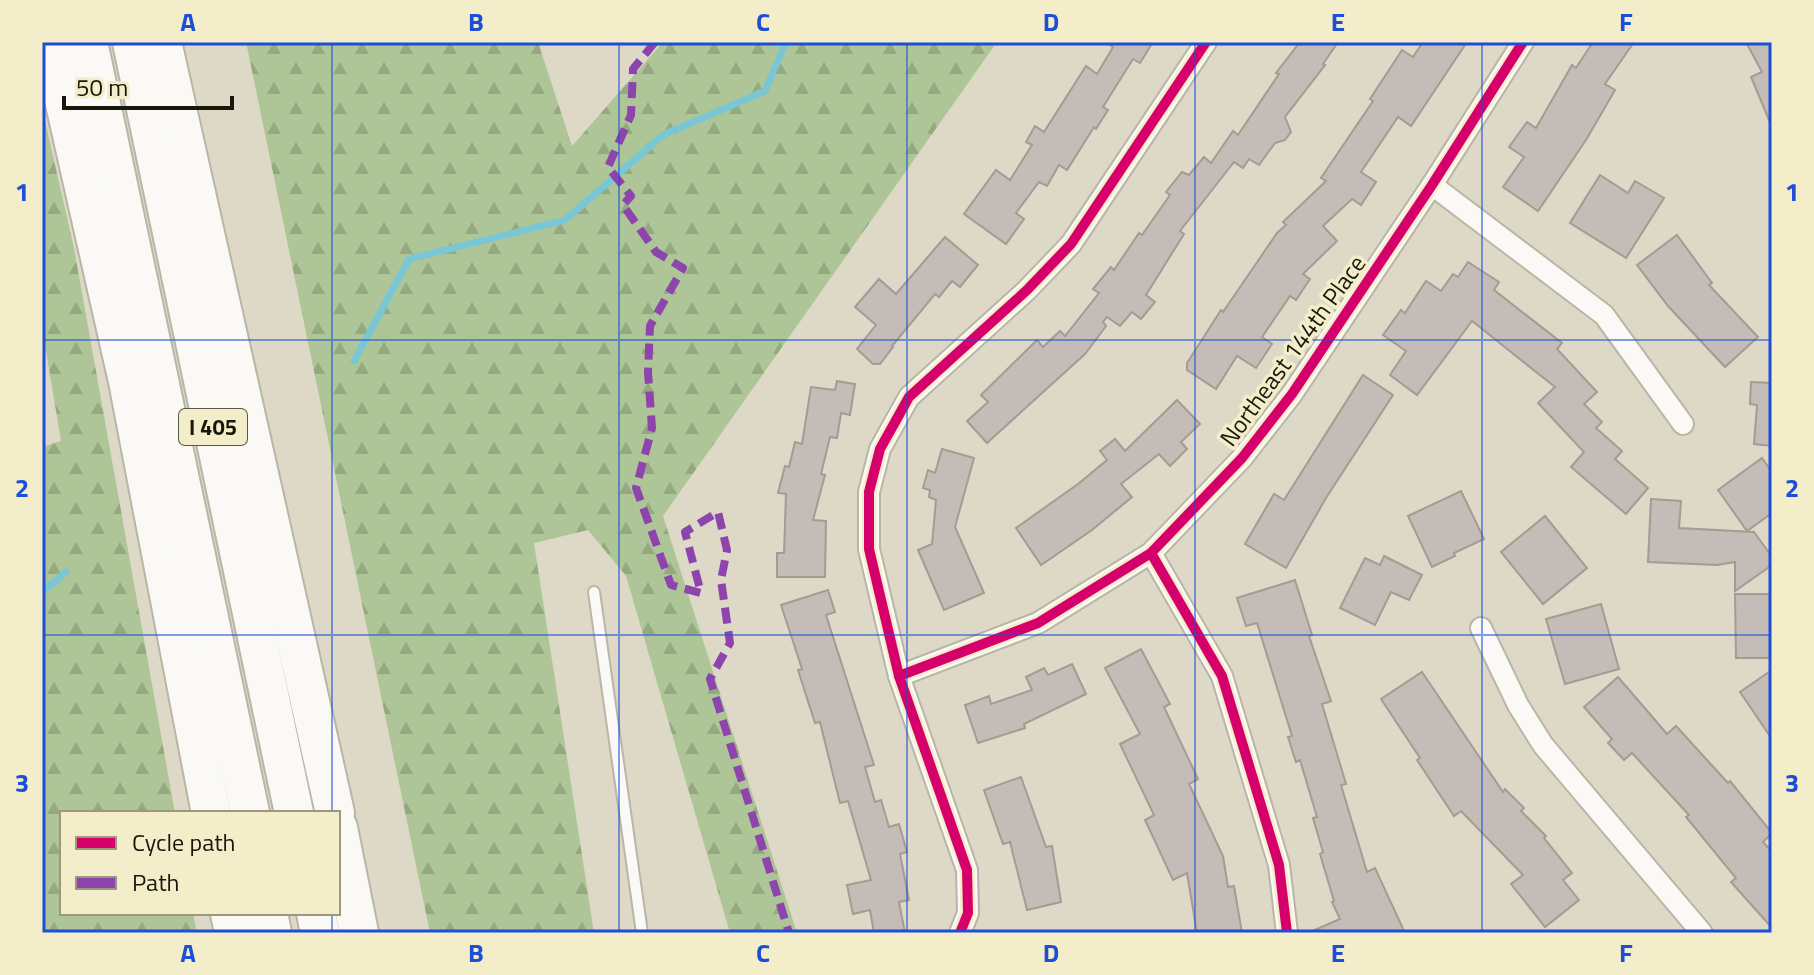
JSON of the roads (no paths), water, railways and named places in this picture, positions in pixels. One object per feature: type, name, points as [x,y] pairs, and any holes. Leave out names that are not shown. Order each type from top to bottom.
[{"type":"highway","points":[[51,42],[128,381],[211,811]]},
{"type":"highway","name":"I 405","points":[[88,42],[250,811]]},
{"type":"highway","name":"I 405","points":[[132,42],[294,811]]},
{"type":"highway","name":"I 405","points":[[162,42],[334,811]]},
{"type":"highway","name":"I 405","points":[[311,811],[306,785],[316,738]]},
{"type":"highway","points":[[340,838],[359,933]]},
{"type":"street","points":[[960,933],[968,913],[967,870],[899,676],[869,549],[869,492],[880,449],[909,397],[1027,290],[1071,244],[1206,42]]},
{"type":"street","name":"Northeast 144th Place","points":[[899,676],[1038,623],[1151,553],[1242,458],[1292,394],[1523,42]]},
{"type":"street","points":[[1432,185],[1604,315],[1683,424]]},
{"type":"street","points":[[1151,553],[1222,676],[1279,865],[1287,933]]},
{"type":"street","points":[[1481,628],[1518,705],[1543,745],[1702,933]]},
{"type":"lane","points":[[594,592],[642,933]]},
{"type":"waterway","points":[[354,361],[409,259],[565,220],[663,135],[765,91],[786,42]]},
{"type":"waterway","points":[[42,592],[66,572]]}]
